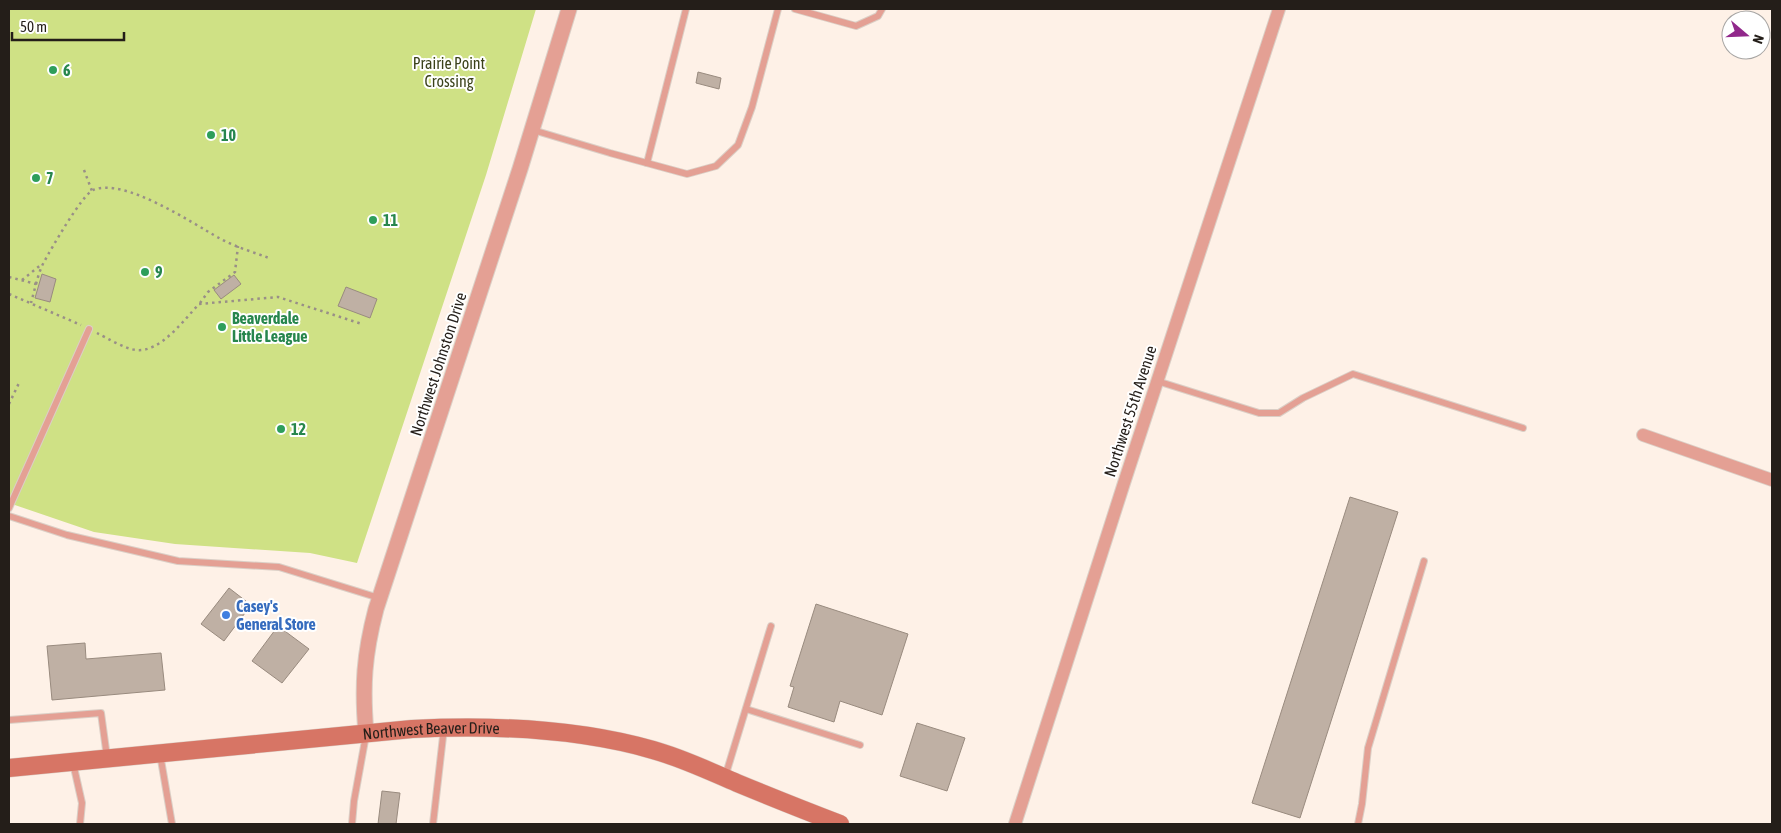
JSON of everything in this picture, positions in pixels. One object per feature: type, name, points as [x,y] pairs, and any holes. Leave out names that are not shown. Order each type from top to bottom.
[{"type":"main road","name":"Northwest Beaver Drive","points":[[9,768],[445,727],[528,729],[606,740],[653,750],[695,764],[840,824]]},
{"type":"street","name":"Northwest Johnston Drive","points":[[366,733],[363,701],[364,671],[368,641],[380,598],[569,9]]},
{"type":"street","name":"Northwest 55th Avenue","points":[[1015,824],[1279,9]]},
{"type":"street","points":[[1643,435],[1772,480]]},
{"type":"lane","points":[[647,163],[686,9]]},
{"type":"lane","points":[[532,129],[687,174],[716,166],[738,145],[752,107],[778,9]]},
{"type":"lane","points":[[796,9],[856,26],[878,16],[882,9]]},
{"type":"lane","points":[[9,508],[89,329]]},
{"type":"lane","points":[[1157,381],[1259,413],[1278,413],[1353,374],[1523,428]]},
{"type":"lane","points":[[9,516],[75,537],[178,561],[279,567],[380,598]]},
{"type":"lane","points":[[1358,824],[1368,748],[1424,561]]},
{"type":"lane","points":[[725,778],[771,626]]},
{"type":"lane","points":[[746,709],[860,745]]},
{"type":"lane","points":[[9,720],[101,713],[107,758]]},
{"type":"lane","points":[[433,824],[445,727]]},
{"type":"lane","points":[[352,824],[354,801],[366,733]]},
{"type":"lane","points":[[160,753],[172,824]]},
{"type":"lane","points":[[73,762],[82,803],[80,824]]},
{"type":"path","points":[[84,170],[92,191]]},
{"type":"path","points":[[31,303],[42,264],[81,202],[92,191],[105,188],[116,188],[133,193],[177,213],[221,239],[269,258]]},
{"type":"path","points":[[9,294],[134,350],[146,350],[161,343],[199,304],[208,292],[234,272],[238,246]]},
{"type":"path","points":[[22,280],[42,264]]},
{"type":"path","points":[[9,277],[36,284]]},
{"type":"path","points":[[199,304],[278,297],[362,324]]},
{"type":"path","points":[[9,404],[19,383]]},
{"type":"green space","name":"Beaverdale Little League","points":[[9,9],[536,9],[486,175],[357,563],[310,553],[175,544],[94,532],[9,503]]},
{"type":"building","points":[[698,72],[721,78],[719,89],[696,83]]},
{"type":"building","points":[[42,274],[56,279],[50,302],[35,298]]},
{"type":"building","points":[[234,275],[241,284],[221,299],[214,290]]},
{"type":"building","points":[[346,287],[377,299],[370,318],[338,306]]},
{"type":"building","points":[[1350,497],[1398,512],[1300,818],[1252,803]]},
{"type":"building","name":"Casey's General Store","points":[[229,588],[251,605],[224,641],[201,624]]},
{"type":"building","points":[[816,604],[908,634],[882,715],[840,701],[834,722],[788,707],[794,687],[790,686]]},
{"type":"building","name":"Casey's General Store","points":[[278,626],[309,649],[282,683],[252,661]]},
{"type":"building","points":[[85,643],[86,659],[161,653],[165,690],[52,700],[47,646]]},
{"type":"building","points":[[917,723],[965,738],[947,791],[900,776]]},
{"type":"building","points":[[382,791],[400,793],[396,824],[378,824]]},
{"type":"place","name":"6","points":[[53,70]]},
{"type":"place","name":"10","points":[[211,135]]},
{"type":"place","name":"7","points":[[36,178]]},
{"type":"place","name":"11","points":[[373,220]]},
{"type":"place","name":"9","points":[[145,272]]},
{"type":"place","name":"Beaverdale Little League","points":[[222,327]]},
{"type":"place","name":"12","points":[[281,429]]},
{"type":"place","name":"Casey's General Store","points":[[226,615]]},
{"type":"park label","name":"Prairie Point Crossing","points":[[449,72]]}]
